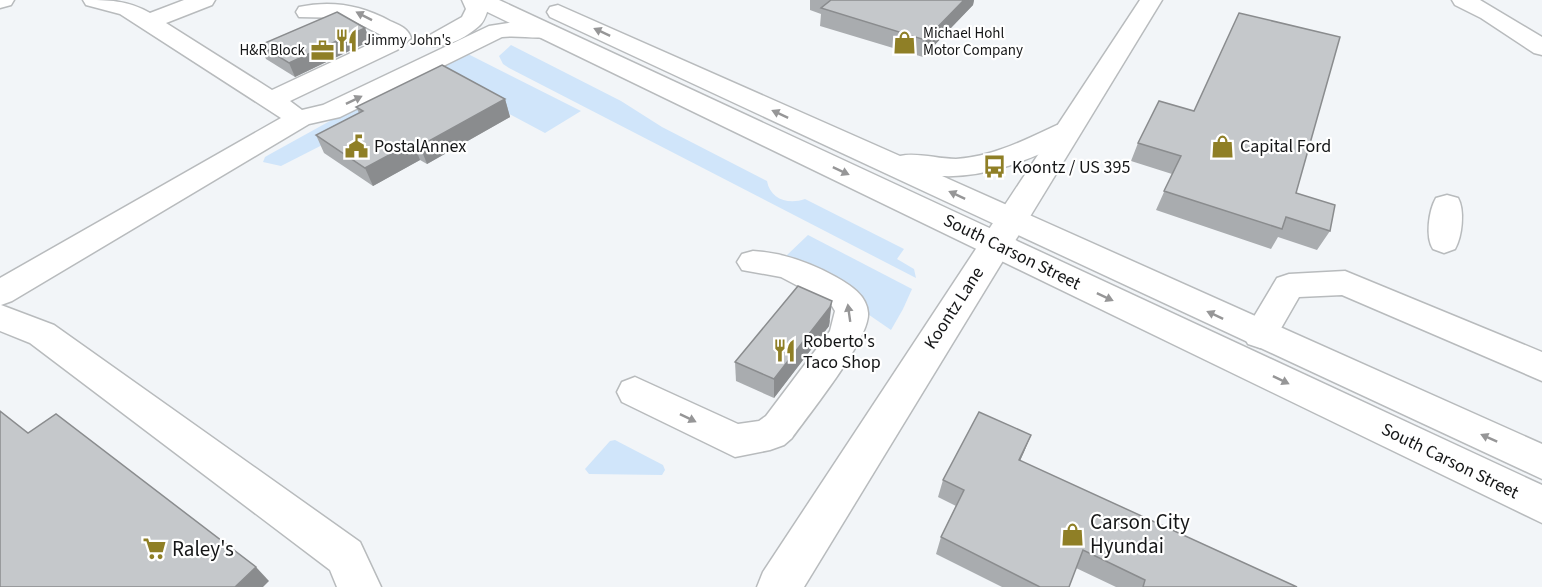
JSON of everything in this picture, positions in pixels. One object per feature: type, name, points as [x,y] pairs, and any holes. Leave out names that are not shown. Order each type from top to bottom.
[{"type":"main road","points":[[94,0],[128,9],[300,118]]},
{"type":"main road","points":[[148,22],[204,0]]},
{"type":"main road","points":[[300,118],[311,103],[327,93],[452,33],[472,21],[477,9],[473,0]]},
{"type":"main road","name":"South Carson Street","points":[[481,0],[546,31],[1002,232],[1260,335],[1542,462]]},
{"type":"main road","name":"South Carson Street","points":[[532,0],[872,156],[1002,232],[1542,505]]},
{"type":"main road","name":"Koontz Lane","points":[[778,587],[1150,0]]},
{"type":"main road","points":[[1463,0],[1489,13],[1542,48]]},
{"type":"main road","points":[[271,100],[389,45],[399,38],[398,34],[352,10],[332,9],[307,12]]},
{"type":"main road","points":[[0,293],[300,118],[331,111],[496,31],[521,28],[546,31]]},
{"type":"main road","points":[[872,156],[927,167],[952,169],[977,167],[1000,161],[1067,131]]},
{"type":"main road","points":[[1444,242],[1447,205]]},
{"type":"main road","points":[[635,392],[735,441],[770,434],[779,427],[844,338],[851,324],[852,312],[848,302],[833,291],[785,266],[753,262]]},
{"type":"main road","points":[[1260,335],[1289,286],[1345,283],[1542,367]]},
{"type":"main road","points":[[0,317],[42,334],[345,556],[359,587]]},
{"type":"shaded area","points":[[511,45],[621,101],[662,127],[767,181],[772,192],[781,199],[799,201],[805,199],[904,249],[897,259],[914,269],[916,278],[509,68],[503,64],[499,56]]},
{"type":"shaded area","points":[[466,53],[581,111],[545,133],[448,81],[281,166],[263,162],[265,157],[348,111]]},
{"type":"shaded area","points":[[808,235],[912,289],[891,330],[785,257]]},
{"type":"shaded area","points":[[615,440],[663,465],[665,470],[662,475],[589,474],[585,469],[610,441]]},
{"type":"building","points":[[831,0],[964,0],[925,40],[821,8]]},
{"type":"building","points":[[337,12],[365,28],[289,63],[260,45]]},
{"type":"building","name":"Capital Ford","points":[[1239,13],[1340,37],[1296,193],[1335,205],[1330,231],[1286,217],[1282,229],[1164,191],[1181,156],[1138,143],[1159,101],[1194,111]]},
{"type":"building","points":[[442,65],[505,99],[420,146],[413,142],[365,168],[316,135],[363,111],[356,107]]},
{"type":"building","points":[[798,286],[832,301],[830,307],[774,379],[735,362]]},
{"type":"building","points":[[0,411],[28,433],[56,414],[256,567],[235,587],[0,587]]},
{"type":"building","points":[[979,412],[1031,435],[1019,460],[1297,587],[1143,587],[1145,580],[1083,550],[1069,587],[1040,587],[941,537],[964,490],[943,480]]},
{"type":"place","name":"Jimmy John's","points":[[346,40]]},
{"type":"place","name":"Michael Hohl Motor Company","points":[[905,42]]},
{"type":"place","name":"H&R Block","points":[[323,50]]},
{"type":"place","name":"PostalAnnex","points":[[356,146]]},
{"type":"place","name":"Capital Ford","points":[[1222,146]]},
{"type":"place","name":"Koontz / US 395","points":[[994,167]]},
{"type":"place","name":"Roberto's Taco Shop","points":[[785,351]]},
{"type":"place","name":"Carson City Hyundai","points":[[1072,534]]},
{"type":"place","name":"Raley's","points":[[154,549]]}]
